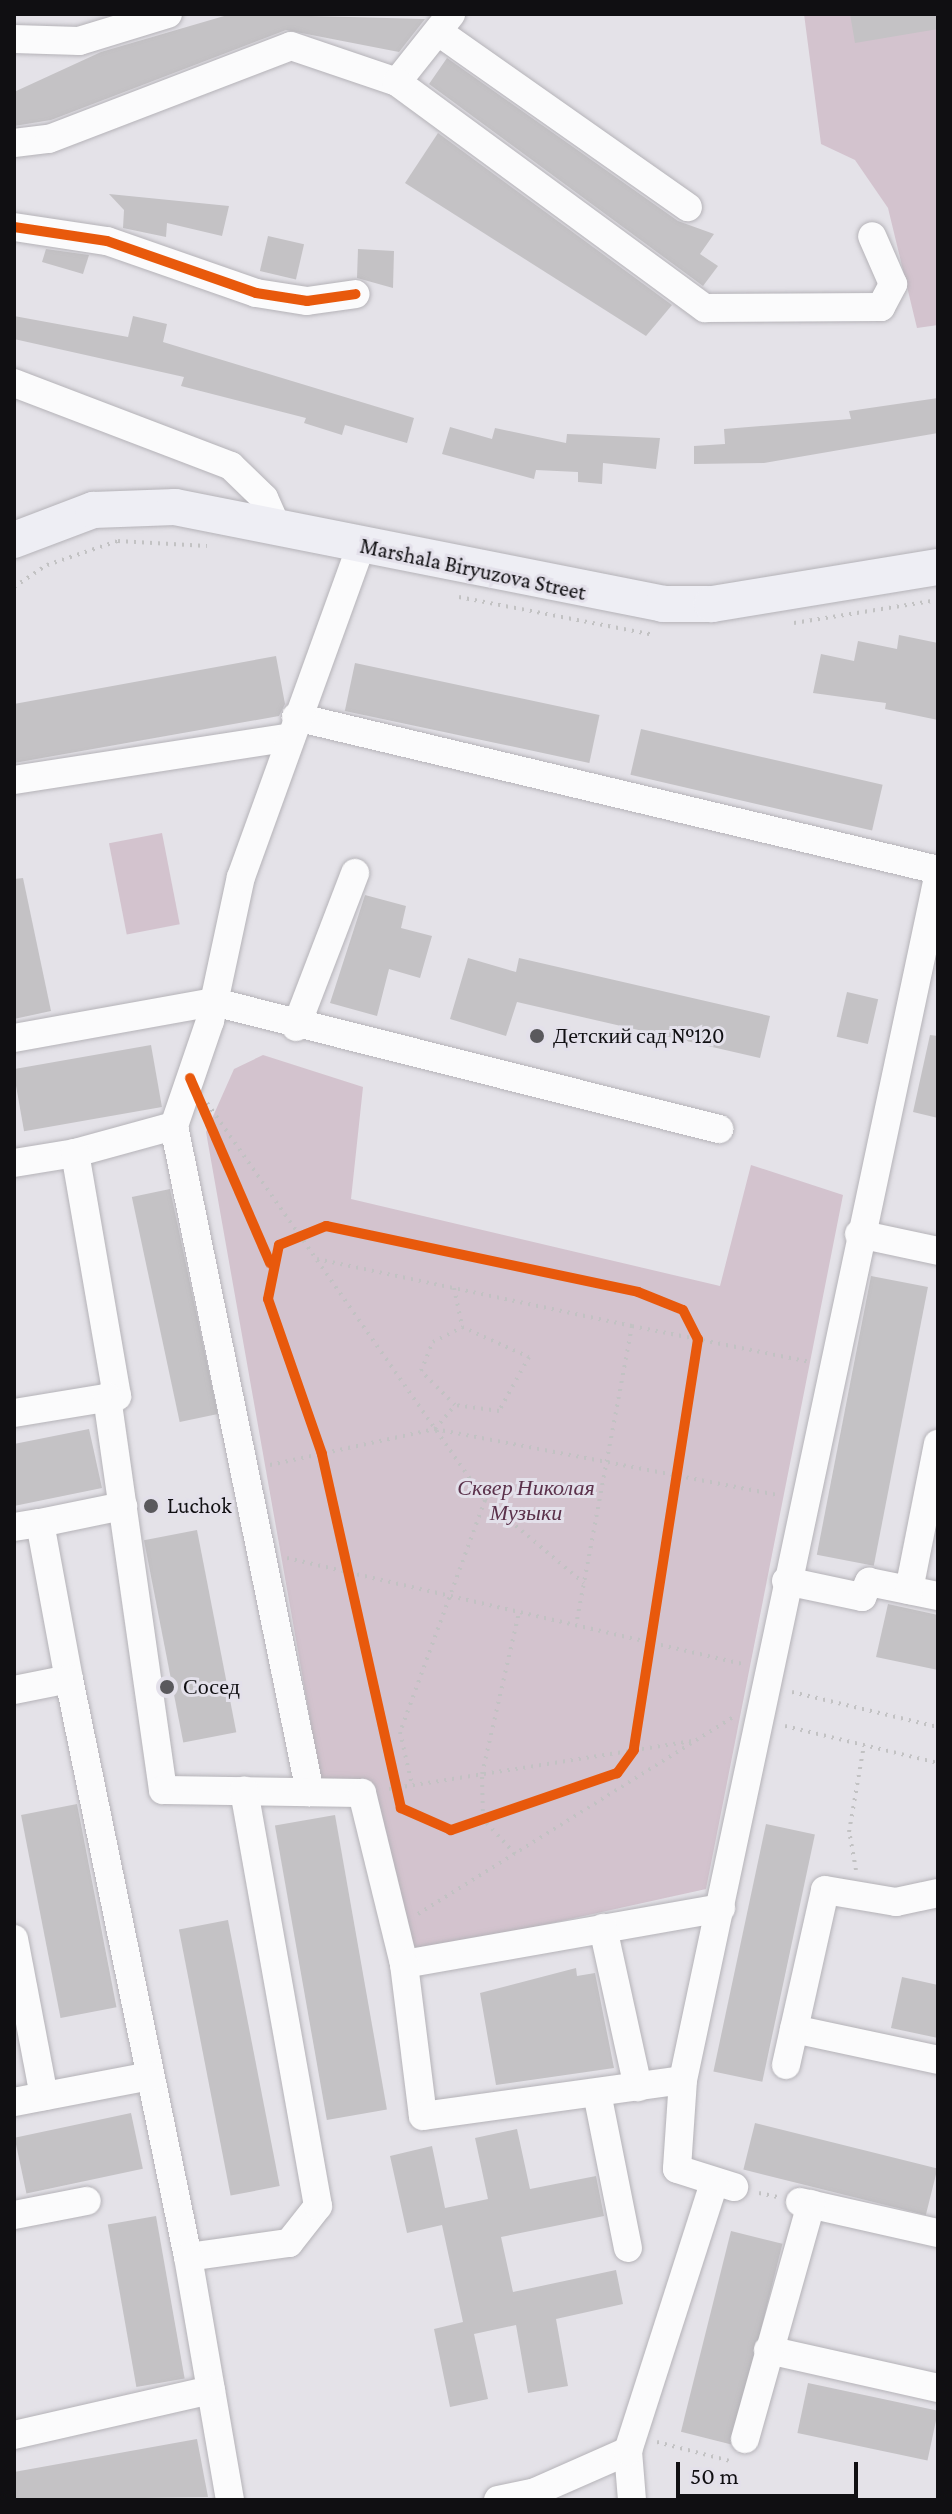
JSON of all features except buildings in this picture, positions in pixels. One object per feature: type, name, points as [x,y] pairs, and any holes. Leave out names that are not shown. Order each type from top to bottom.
[{"type":"main road","name":"Marshala Biryuzova Street","points":[[14,540],[93,510],[135,506],[277,527],[663,604],[712,604],[938,567]]},
{"type":"street","points":[[14,39],[79,41],[168,14]]},
{"type":"street","points":[[397,82],[445,24],[688,207]]},
{"type":"street","points":[[14,143],[49,139],[291,46],[397,82],[705,308],[881,307],[893,284],[872,236]]},
{"type":"street","points":[[14,227],[107,241],[256,293],[307,301],[356,294]]},
{"type":"street","points":[[14,383],[231,466],[264,498],[277,527]]},
{"type":"street","points":[[310,1792],[174,1126],[214,1002],[241,877],[361,545]]},
{"type":"street","points":[[14,780],[294,727],[938,870]]},
{"type":"street","points":[[296,1027],[355,873]]},
{"type":"street","points":[[632,2500],[630,2443],[724,2185],[677,2169],[683,2080],[859,1234],[938,877]]},
{"type":"street","points":[[14,1038],[214,1002],[296,1027],[719,1129]]},
{"type":"street","points":[[14,1163],[75,1153],[174,1126]]},
{"type":"street","points":[[14,1413],[117,1396],[75,1153]]},
{"type":"street","points":[[859,1234],[938,1251]]},
{"type":"street","points":[[107,1397],[163,1790],[362,1793],[404,1964],[423,2116],[683,2080]]},
{"type":"street","points":[[909,1590],[931,1516],[938,1444]]},
{"type":"street","points":[[123,1506],[27,1525],[69,1679],[188,2257],[230,2500]]},
{"type":"street","points":[[786,1581],[862,1597],[869,1582],[938,1596]]},
{"type":"street","points":[[14,1690],[69,1679]]},
{"type":"street","points":[[188,2257],[289,2243],[318,2206],[244,1791]]},
{"type":"street","points":[[786,2065],[825,1890],[875,1899],[938,1893]]},
{"type":"street","points":[[404,1964],[721,1908]]},
{"type":"street","points":[[603,1928],[638,2087]]},
{"type":"street","points":[[14,1939],[44,2096]]},
{"type":"street","points":[[794,2029],[938,2060]]},
{"type":"street","points":[[14,2102],[150,2076]]},
{"type":"street","points":[[597,2093],[628,2248]]},
{"type":"street","points":[[14,2215],[87,2201]]},
{"type":"street","points":[[745,2439],[806,2203],[938,2233]]},
{"type":"street","points":[[768,2350],[938,2388]]},
{"type":"street","points":[[14,2435],[211,2390]]},
{"type":"street","points":[[498,2500],[540,2496],[630,2443]]},
{"type":"path","points":[[190,1078],[221,1149]]},
{"type":"path","points":[[190,1078],[294,1237],[316,1258],[485,1500],[584,1583]]},
{"type":"path","points":[[294,1237],[312,1230]]},
{"type":"path","points":[[316,1258],[831,1367]]},
{"type":"path","points":[[454,1288],[462,1327]]},
{"type":"path","points":[[688,1320],[698,1339],[695,1354]]},
{"type":"path","points":[[576,1625],[632,1326]]},
{"type":"path","points":[[462,1327],[529,1357],[499,1411],[455,1405],[421,1371],[433,1342],[462,1327]]},
{"type":"path","points":[[435,1429],[455,1405]]},
{"type":"path","points":[[245,1471],[435,1429],[803,1499]]},
{"type":"path","points":[[317,1439],[326,1468]]},
{"type":"path","points":[[673,1490],[677,1460]]},
{"type":"path","points":[[412,1785],[400,1732],[485,1500]]},
{"type":"path","points":[[261,1552],[651,1642],[763,1693],[864,1745],[938,1763]]},
{"type":"path","points":[[348,1558],[354,1588]]},
{"type":"path","points":[[478,1821],[482,1774],[519,1612]]},
{"type":"path","points":[[648,1658],[653,1627]]},
{"type":"path","points":[[396,1928],[696,1740],[763,1693],[938,1727]]},
{"type":"path","points":[[617,1773],[634,1750],[637,1734]]},
{"type":"path","points":[[362,1793],[696,1740]]},
{"type":"path","points":[[864,1745],[849,1832],[855,1869],[875,1899]]},
{"type":"path","points":[[390,1773],[401,1808]]},
{"type":"path","points":[[478,1821],[498,1814]]},
{"type":"path","points":[[478,1821],[515,1854]]},
{"type":"path","points":[[724,2185],[806,2203]]},
{"type":"path","points":[[630,2443],[739,2463],[745,2439]]},
{"type":"green space","points":[[804,14],[938,14],[938,325],[917,328],[888,208],[855,160],[821,144]]},
{"type":"green space","points":[[162,833],[180,924],[127,935],[109,843]]},
{"type":"green space","name":"Сквер Николая Музыки","points":[[263,1055],[363,1087],[351,1199],[720,1286],[751,1165],[843,1195],[706,1889],[412,1954],[369,1781],[321,1781],[206,1132],[234,1069]]},
{"type":"cycle path","points":[[14,227],[107,241],[256,293],[307,301],[356,294]]},
{"type":"cycle path","points":[[190,1078],[270,1263]]},
{"type":"cycle path","points":[[326,1226],[638,1292],[683,1310],[698,1339],[634,1750],[617,1773],[451,1830],[401,1808],[322,1454],[268,1299],[279,1245],[326,1226]]},
{"type":"place","name":"Детский сад №120","points":[[537,1036]]},
{"type":"place","name":"Luchok","points":[[151,1506]]},
{"type":"place","name":"Сосед","points":[[167,1687]]}]
